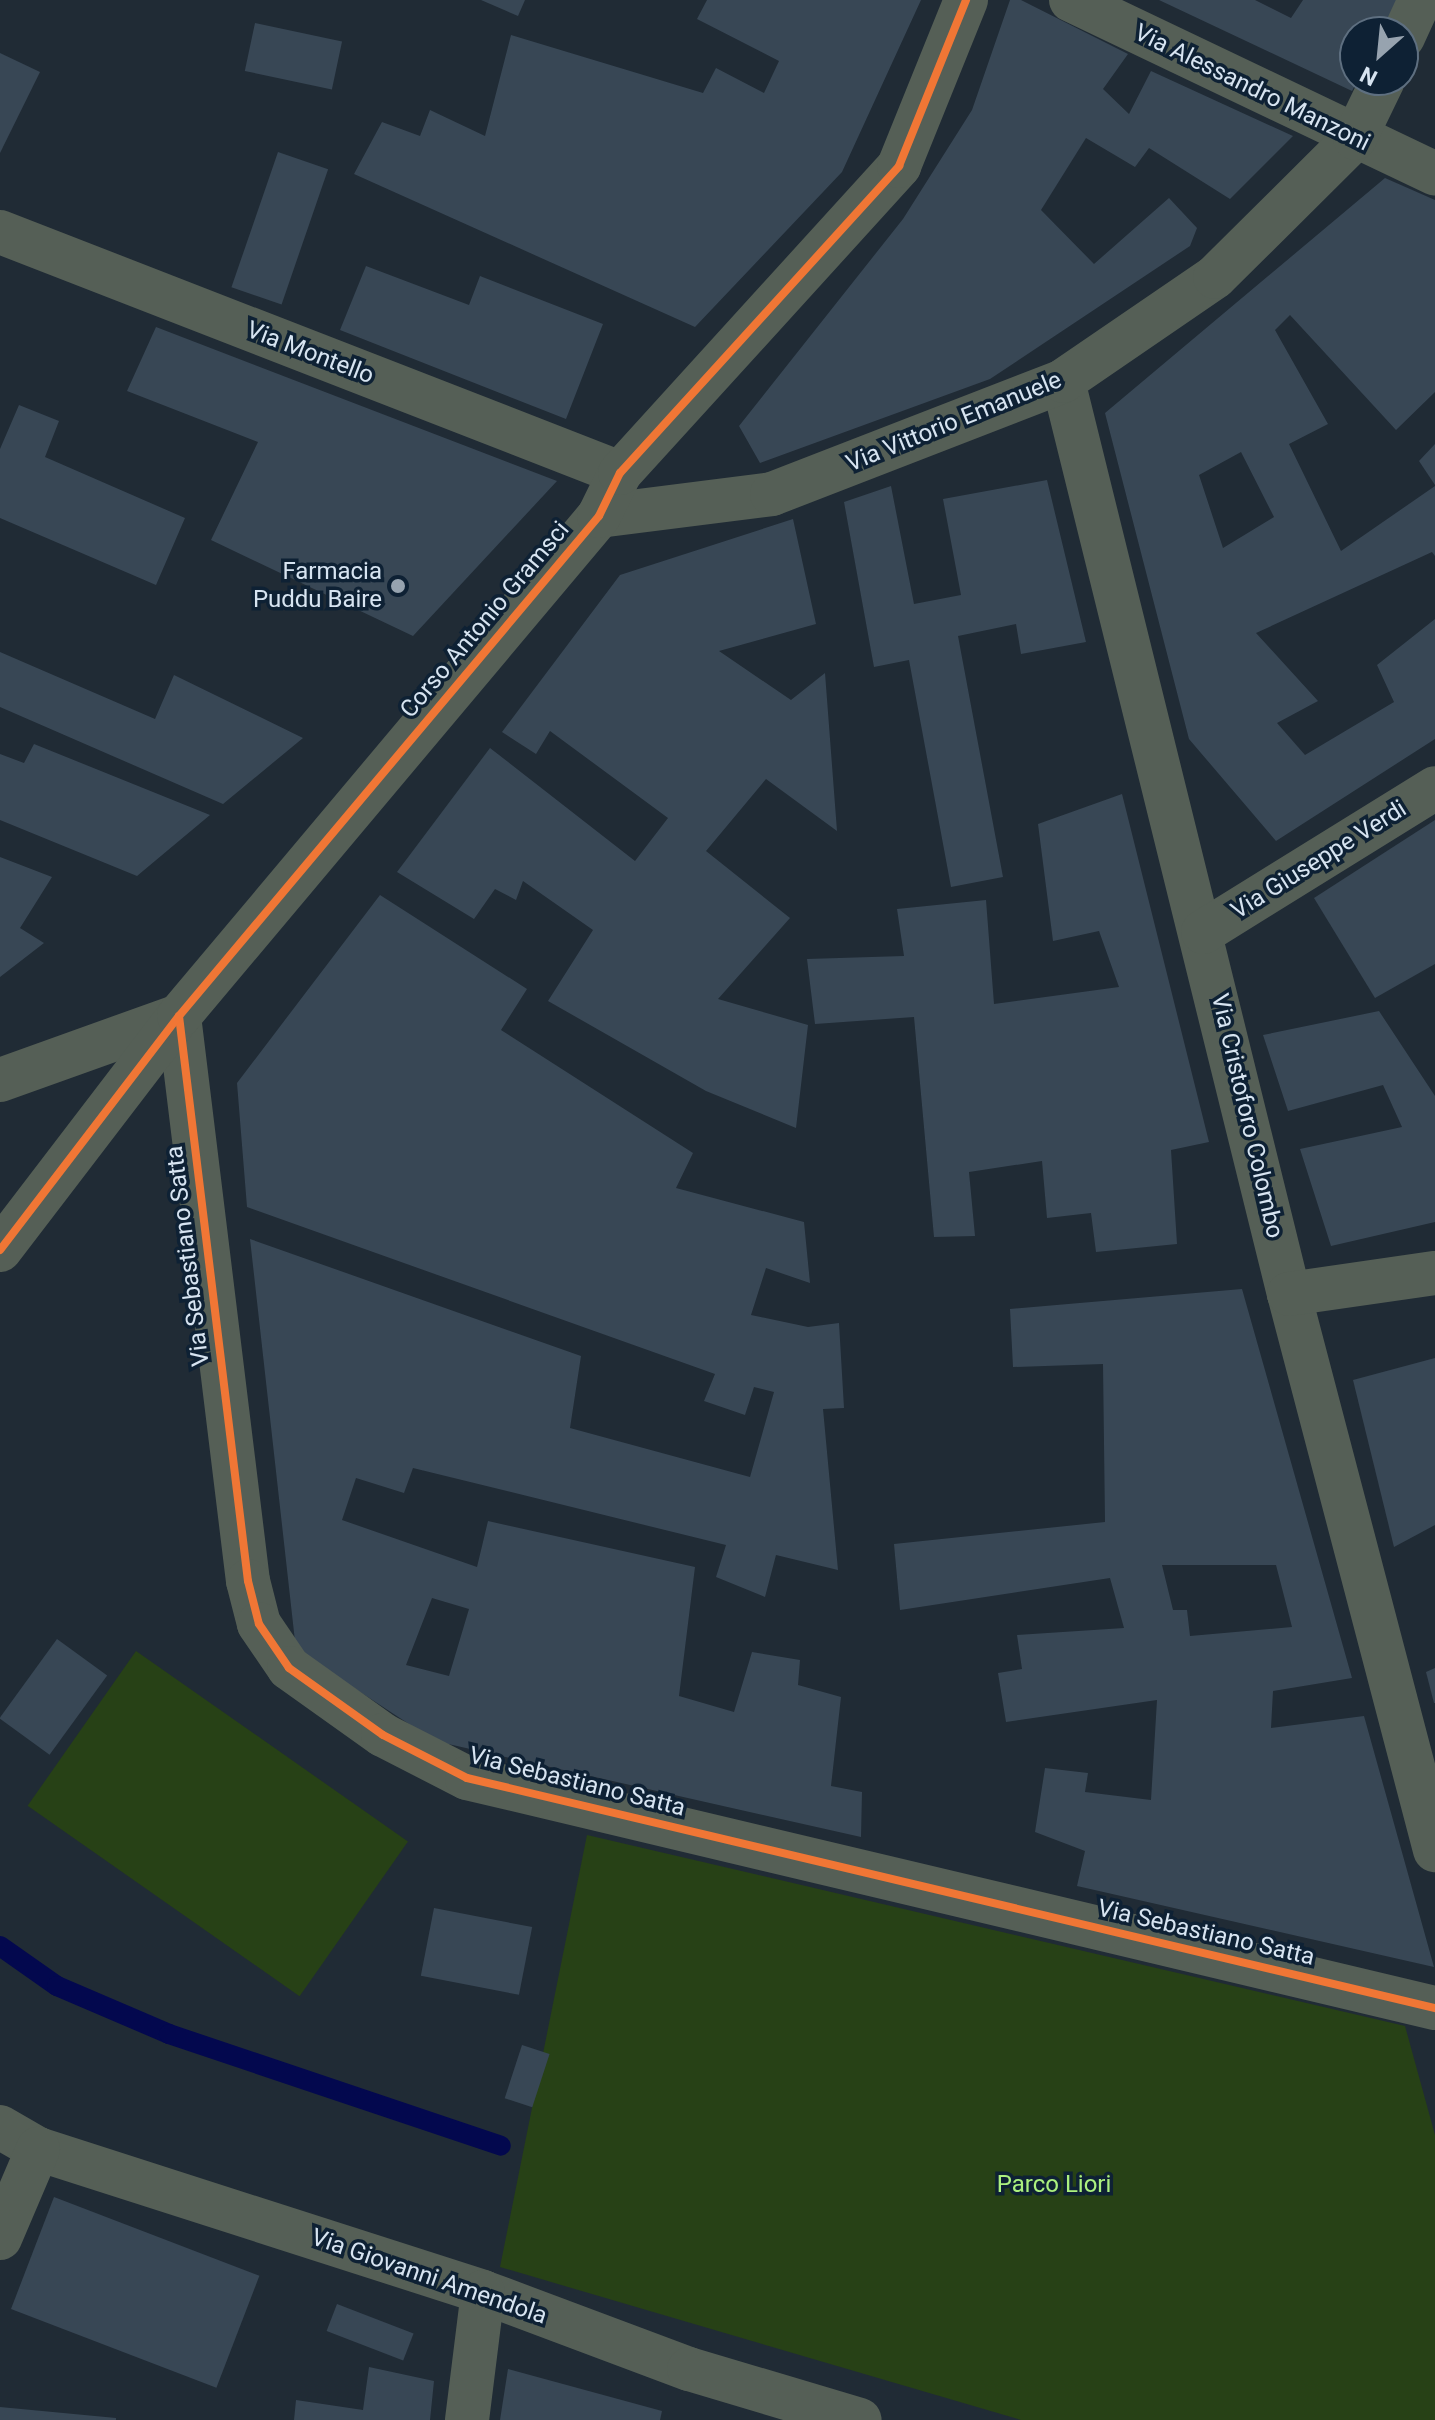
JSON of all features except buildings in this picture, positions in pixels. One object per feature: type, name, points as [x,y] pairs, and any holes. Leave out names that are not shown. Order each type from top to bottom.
[{"type":"street","name":"Corso Antonio Gramsci","points":[[0,1250],[179,1016],[599,516],[620,473],[899,166],[966,0]]},
{"type":"street","name":"Via Alessandro Manzoni","points":[[1071,0],[1435,174]]},
{"type":"street","name":"Via Vittorio Emanuele","points":[[599,516],[772,494],[1063,381],[1215,277],[1355,138],[1375,96]]},
{"type":"street","name":"Via Montello","points":[[0,232],[620,473]]},
{"type":"street","name":"Via Cristoforo Colombo","points":[[1063,381],[1203,932],[1289,1294],[1435,1850]]},
{"type":"street","name":"Via Giuseppe Verdi","points":[[1203,932],[1435,788]]},
{"type":"street","points":[[0,1080],[179,1016]]},
{"type":"street","name":"Via Sebastiano Satta","points":[[179,1016],[248,1581],[259,1624],[289,1668],[383,1735],[467,1778],[1435,2008]]},
{"type":"street","points":[[1289,1294],[1435,1273]]},
{"type":"street","name":"Via Giovanni Amendola","points":[[0,2127],[38,2149],[483,2292],[689,2369],[860,2420]]},
{"type":"street","points":[[0,2238],[38,2149]]},
{"type":"street","points":[[467,2420],[483,2292]]},
{"type":"green space","points":[[136,1651],[408,1841],[300,1996],[28,1806]]},
{"type":"green space","name":"Parco Liori","points":[[587,1835],[1405,2026],[1435,2135],[1435,2420],[1021,2420],[500,2267]]},
{"type":"waterway","points":[[0,1946],[57,1986],[169,2034],[501,2146]]},
{"type":"cycle path","points":[[0,1250],[179,1016],[599,516],[620,473],[899,166],[966,0]]},
{"type":"cycle path","points":[[179,1016],[248,1581],[259,1624],[289,1668],[383,1735],[467,1778],[1435,2008]]},
{"type":"place","name":"Farmacia Puddu Baire","points":[[398,586]]}]
